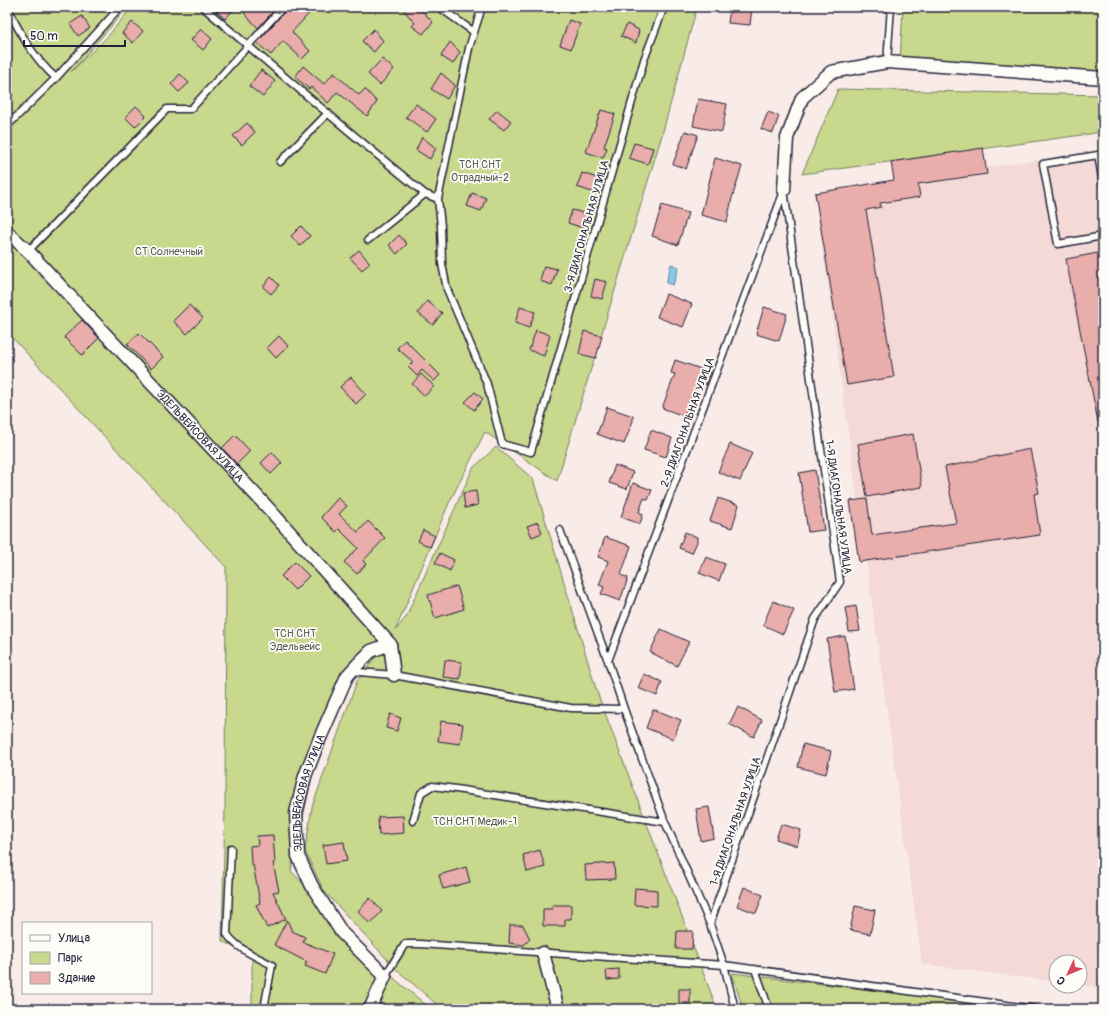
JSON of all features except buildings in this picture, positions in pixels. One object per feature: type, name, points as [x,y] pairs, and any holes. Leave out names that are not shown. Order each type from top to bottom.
[{"type":"street","points":[[784,190],[787,138],[802,98],[831,72],[887,62],[1103,78]]},
{"type":"street","name":"ЭДЕЛЬВЕЙСОВАЯ УЛИЦА","points":[[7,232],[28,251],[268,509],[390,644],[371,651],[347,676],[305,776],[296,812],[298,856],[312,886],[342,933],[385,976]]},
{"type":"street","points":[[390,644],[394,675]]},
{"type":"street","points":[[543,953],[558,1009]]},
{"type":"street","points":[[370,1009],[385,976]]},
{"type":"lane","points":[[7,7],[20,34],[45,69],[56,78]]},
{"type":"lane","points":[[7,126],[56,78],[120,7]]},
{"type":"lane","points":[[203,7],[299,90],[425,194],[438,199],[469,48],[482,7]]},
{"type":"lane","points":[[28,251],[167,109],[191,109],[283,7]]},
{"type":"lane","points":[[439,7],[474,32]]},
{"type":"lane","name":"3-Я ДИАГОНАЛЬНАЯ УЛИЦА","points":[[438,199],[441,226],[442,264],[447,289],[487,384],[502,444],[531,452],[644,60],[664,7]]},
{"type":"lane","points":[[887,62],[891,7]]},
{"type":"lane","points":[[280,162],[328,113]]},
{"type":"lane","points":[[1103,182],[1098,156],[1043,164],[1058,244],[1103,236]]},
{"type":"lane","name":"2-Я ДИАГОНАЛЬНАЯ УЛИЦА","points":[[608,661],[784,190]]},
{"type":"lane","name":"1-Я ДИАГОНАЛЬНАЯ УЛИЦА","points":[[710,924],[815,619],[840,582],[784,190]]},
{"type":"lane","points":[[368,240],[425,194]]},
{"type":"lane","points":[[560,530],[666,822],[710,924],[724,965],[735,1009]]},
{"type":"lane","points":[[359,672],[394,675],[571,708],[624,709]]},
{"type":"lane","points":[[413,821],[421,793],[432,786],[666,822]]},
{"type":"lane","points":[[231,848],[227,934],[232,941],[256,957],[272,965],[264,1009]]},
{"type":"lane","points":[[385,976],[405,944],[724,965],[1035,1009]]},
{"type":"lane","points":[[755,969],[769,1009]]},
{"type":"shaded area","points":[[1103,150],[1103,988],[1088,986],[1088,954],[1048,954],[1048,981],[922,964],[815,193]]},
{"type":"green space","points":[[7,7],[128,7],[71,72],[108,36],[132,7],[697,7],[662,135],[557,481],[485,432],[449,503],[395,631],[406,617],[473,468],[496,447],[533,479],[597,692],[717,1009],[442,1009],[397,970],[324,891],[305,851],[312,807],[357,681],[382,649],[353,677],[314,768],[291,871],[396,980],[431,1009],[252,1009],[252,957],[222,941],[225,807],[226,567],[7,332]]},
{"type":"green space","points":[[903,7],[1103,7],[1103,71],[900,62]]},
{"type":"green space","points":[[838,89],[1103,95],[1103,132],[802,174]]},
{"type":"green space","points":[[732,973],[1025,1009],[743,1009]]},
{"type":"water","points":[[671,264],[679,267],[673,285],[666,283]]},
{"type":"park label","name":"ТСН СНТ Отрадный-2","points":[[480,170]]},
{"type":"park label","name":"СТ Солнечный","points":[[169,251]]},
{"type":"park label","name":"ТСН СНТ Эдельвейс","points":[[295,639]]},
{"type":"park label","name":"ТСН СНТ Медик-1","points":[[475,821]]}]
